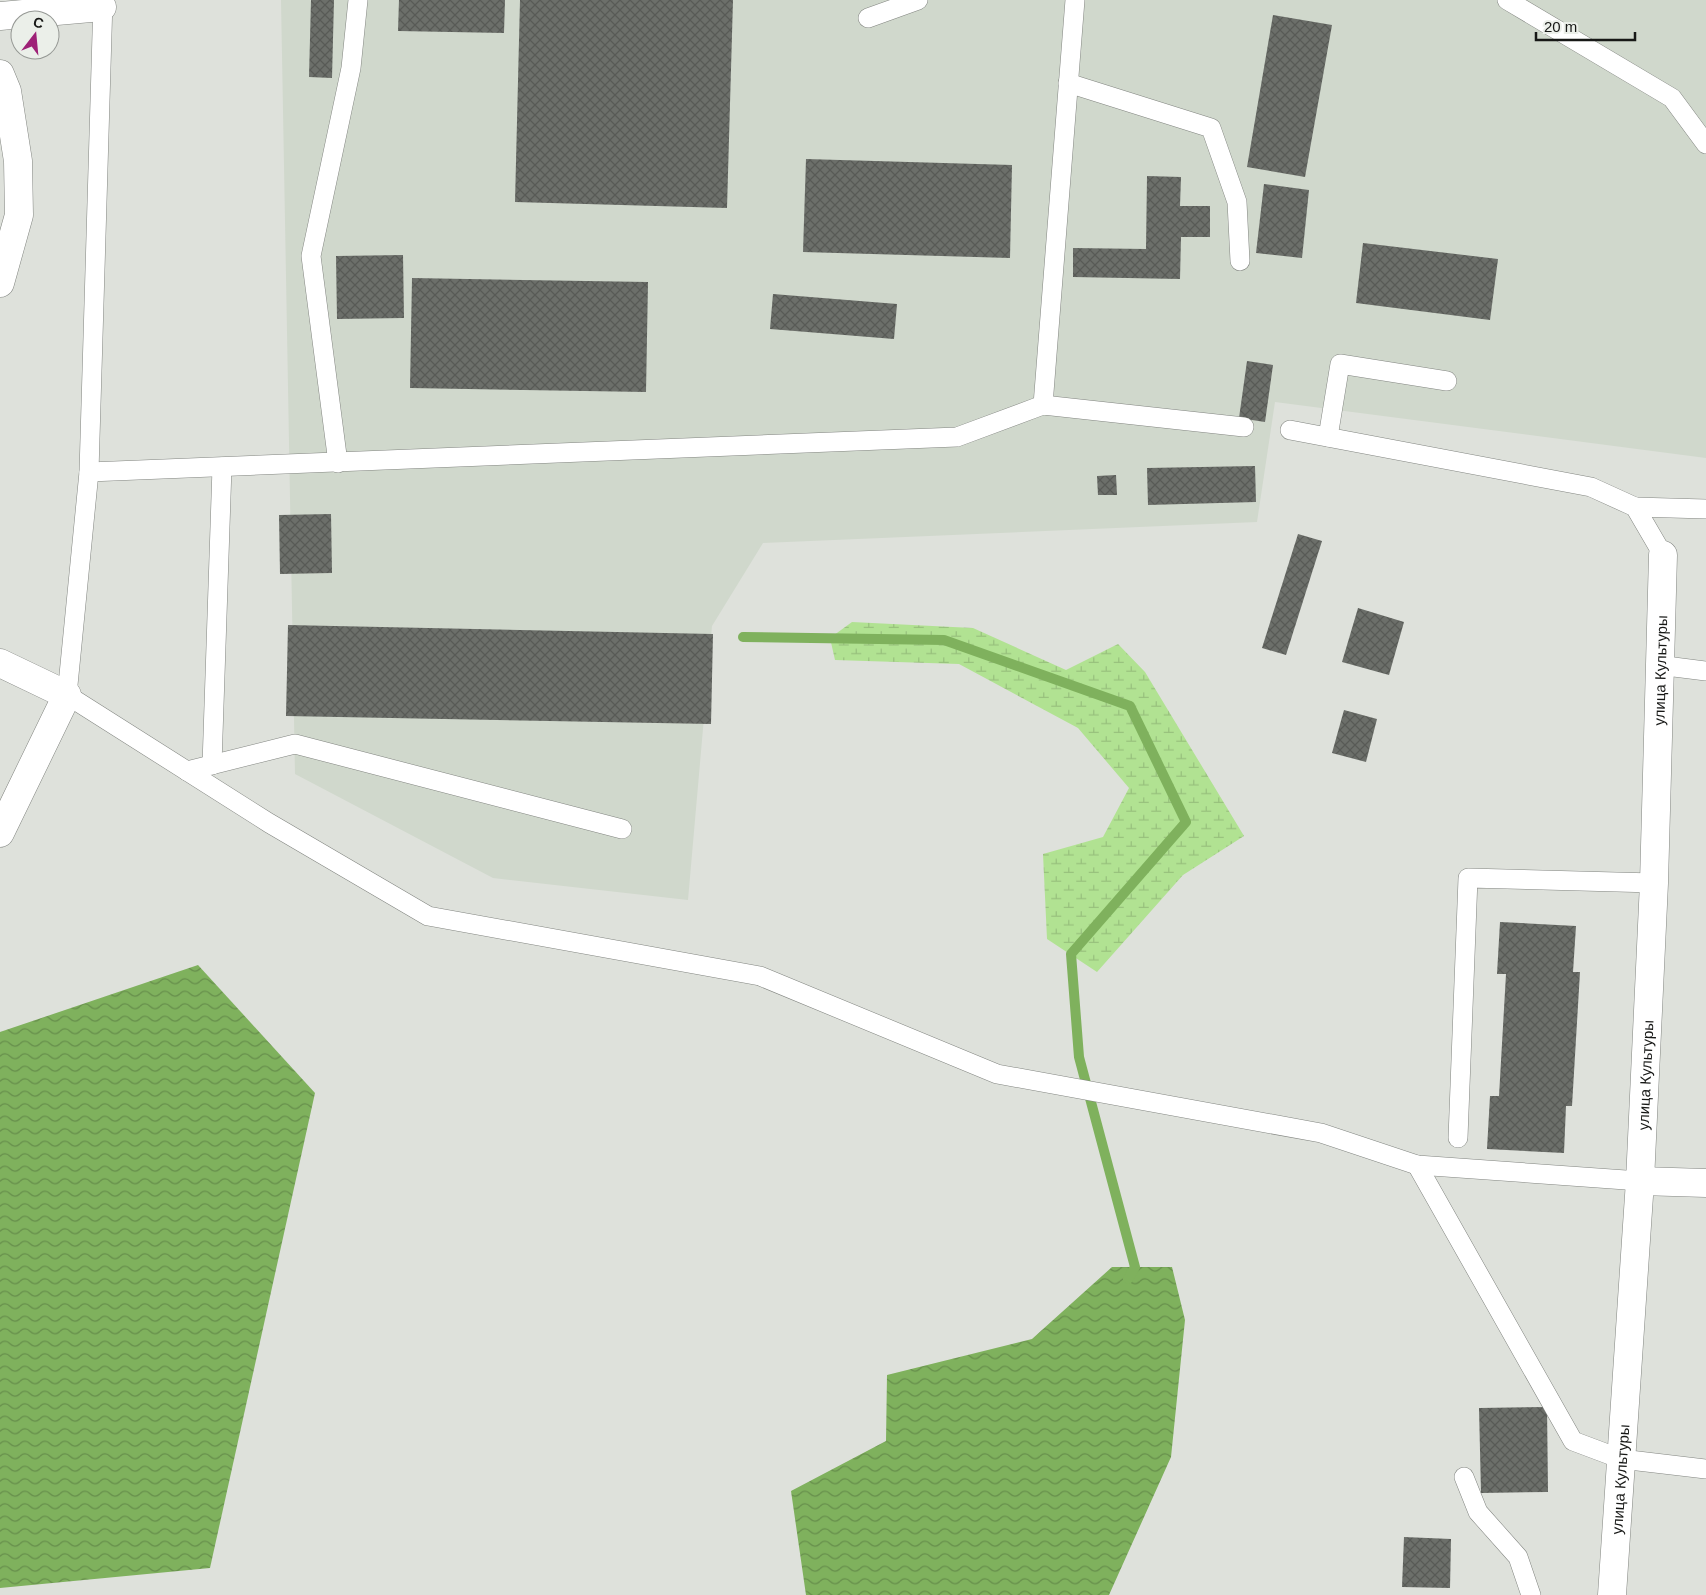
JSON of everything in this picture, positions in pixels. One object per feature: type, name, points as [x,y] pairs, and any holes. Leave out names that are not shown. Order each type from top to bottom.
[{"type":"street","points":[[0,16],[103,4]]},
{"type":"street","points":[[0,74],[7,91],[18,161],[19,215],[0,283]]},
{"type":"street","name":"улица Культуры","points":[[1612,1595],[1640,1181],[1654,884],[1658,665],[1663,555]]},
{"type":"street","points":[[0,663],[67,695],[0,833]]},
{"type":"street","points":[[1640,1181],[1706,1184]]},
{"type":"lane","points":[[338,462],[311,256],[351,68],[358,0]]},
{"type":"lane","points":[[868,18],[918,0]]},
{"type":"lane","points":[[1043,404],[1075,0]]},
{"type":"lane","points":[[1507,0],[1672,98],[1706,144]]},
{"type":"lane","points":[[103,4],[89,472],[67,695],[278,828],[428,916],[760,976],[998,1074],[1321,1133],[1417,1165],[1640,1181]]},
{"type":"lane","points":[[1068,83],[1211,128],[1237,202],[1240,260]]},
{"type":"lane","points":[[1328,437],[1340,364],[1447,381]]},
{"type":"lane","points":[[89,472],[957,437],[1043,404],[1244,427]]},
{"type":"lane","points":[[1290,430],[1591,487],[1635,507],[1706,509]]},
{"type":"lane","points":[[212,765],[222,467]]},
{"type":"lane","points":[[1635,507],[1663,555]]},
{"type":"lane","points":[[1658,665],[1706,671]]},
{"type":"lane","points":[[187,771],[295,744],[622,829]]},
{"type":"lane","points":[[1458,1138],[1468,878],[1654,884]]},
{"type":"lane","points":[[1417,1165],[1573,1441],[1621,1459],[1706,1469]]},
{"type":"lane","points":[[1464,1477],[1478,1512],[1518,1557],[1531,1595]]},
{"type":"shaded area","points":[[281,0],[1706,0],[1706,458],[1275,402],[1257,522],[763,543],[712,626],[688,900],[493,878],[295,774]]},
{"type":"green space","points":[[852,622],[973,628],[1066,670],[1118,644],[1145,672],[1244,836],[1183,875],[1097,972],[1047,939],[1043,854],[1103,837],[1129,788],[1078,728],[959,664],[835,660],[830,638]]},
{"type":"water","points":[[198,965],[315,1093],[210,1568],[0,1588],[0,1032]]},
{"type":"water","points":[[1112,1267],[1172,1267],[1185,1320],[1171,1457],[1109,1595],[806,1595],[791,1491],[886,1441],[887,1375],[1032,1339]]},
{"type":"building","points":[[311,0],[334,0],[332,78],[309,77]]},
{"type":"building","points":[[399,0],[505,0],[504,33],[398,31]]},
{"type":"building","points":[[520,0],[733,0],[727,208],[515,202]]},
{"type":"building","points":[[1273,15],[1332,25],[1305,177],[1247,167]]},
{"type":"building","points":[[806,159],[1012,165],[1010,258],[803,252]]},
{"type":"building","points":[[1147,176],[1181,177],[1180,206],[1210,206],[1210,237],[1181,237],[1180,279],[1073,277],[1073,248],[1146,249]]},
{"type":"building","points":[[1264,184],[1309,190],[1302,258],[1256,253]]},
{"type":"building","points":[[1363,243],[1498,259],[1490,320],[1356,303]]},
{"type":"building","points":[[403,255],[404,318],[337,319],[336,256]]},
{"type":"building","points":[[412,278],[648,282],[646,392],[410,388]]},
{"type":"building","points":[[773,294],[897,304],[894,339],[770,329]]},
{"type":"building","points":[[1247,361],[1273,365],[1265,422],[1239,418]]},
{"type":"building","points":[[1255,466],[1256,502],[1148,505],[1147,468]]},
{"type":"building","points":[[1116,475],[1117,495],[1098,495],[1097,476]]},
{"type":"building","points":[[331,514],[332,573],[280,574],[279,515]]},
{"type":"building","points":[[1298,534],[1322,541],[1286,655],[1262,648]]},
{"type":"building","points":[[1358,608],[1404,622],[1389,675],[1342,662]]},
{"type":"building","points":[[288,625],[713,634],[711,724],[286,716]]},
{"type":"building","points":[[1344,710],[1377,719],[1366,762],[1332,753]]},
{"type":"building","points":[[1500,922],[1576,926],[1573,972],[1580,972],[1572,1106],[1566,1106],[1564,1153],[1487,1149],[1490,1096],[1499,1096],[1506,974],[1497,974]]},
{"type":"building","points":[[1547,1407],[1548,1492],[1481,1493],[1479,1408]]},
{"type":"building","points":[[1404,1537],[1451,1539],[1450,1588],[1402,1587]]},
{"type":"waterway","points":[[743,637],[944,640],[1130,706],[1186,822],[1071,954],[1079,1057],[1135,1267],[1128,1279]]}]
